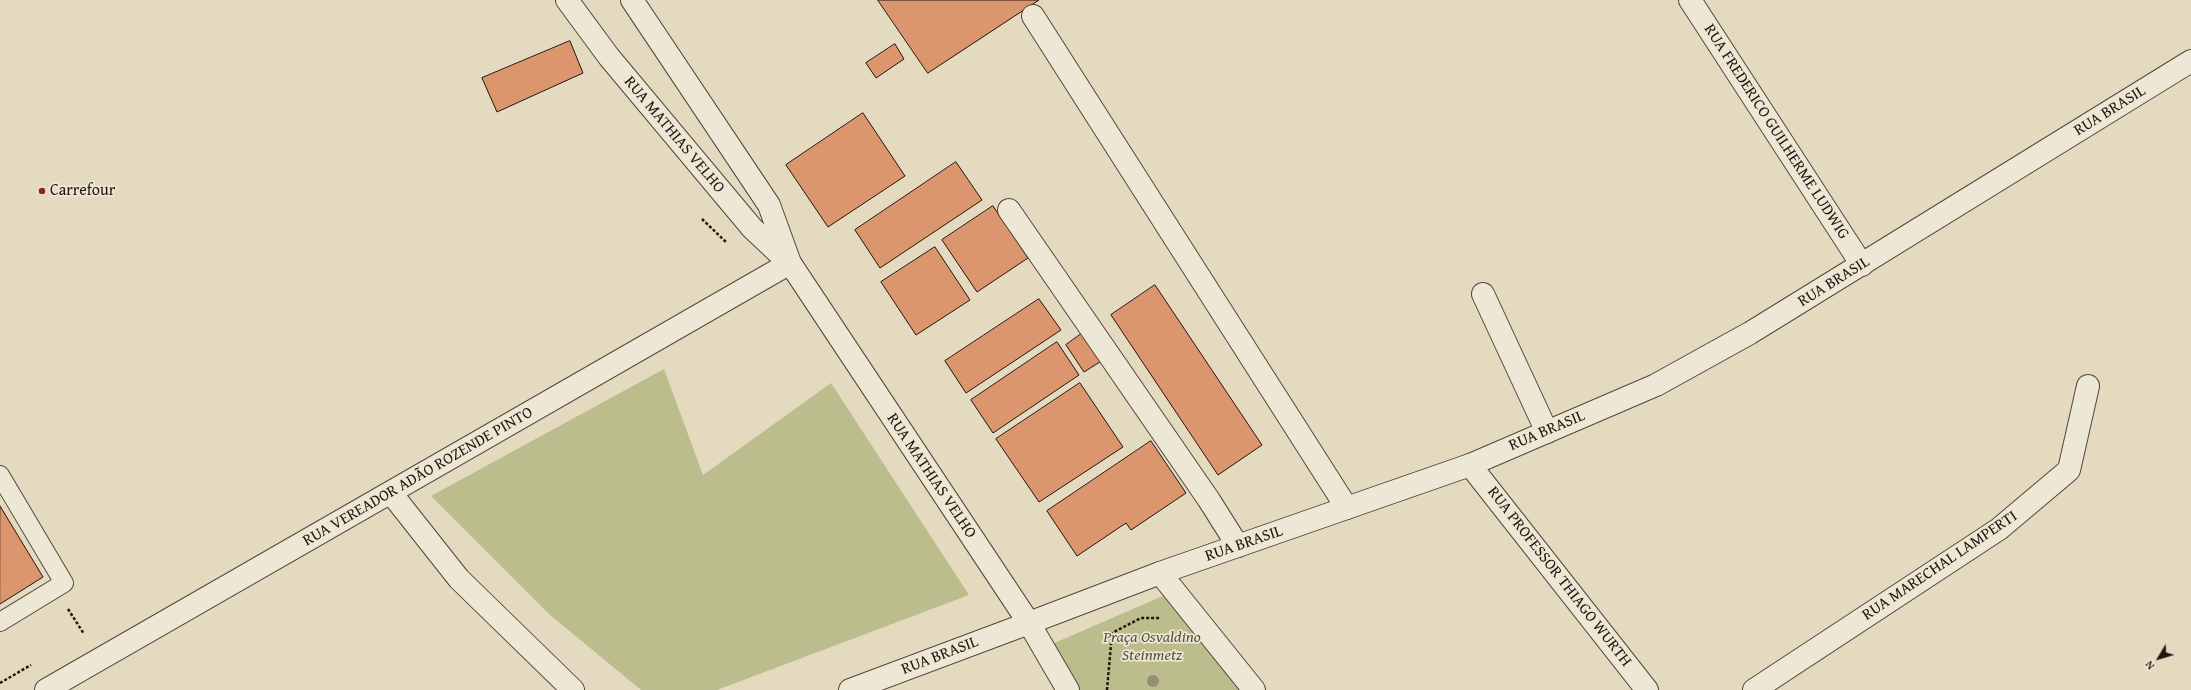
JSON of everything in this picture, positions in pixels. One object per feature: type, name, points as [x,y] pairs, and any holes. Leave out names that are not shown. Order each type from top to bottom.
[{"type":"street","name":"RUA MATHIAS VELHO","points":[[567,0],[609,57],[752,228],[790,263]]},
{"type":"street","name":"RUA MATHIAS VELHO","points":[[632,0],[769,205],[790,263],[1028,623],[1068,690]]},
{"type":"street","name":"RUA FREDERICO GUILHERME LUDWIG","points":[[1690,0],[1862,265]]},
{"type":"street","points":[[1033,16],[1347,508]]},
{"type":"street","name":"RUA BRASIL","points":[[850,690],[1160,573],[1470,465],[1663,381],[1750,334],[2191,61]]},
{"type":"street","points":[[1009,210],[1238,546]]},
{"type":"street","name":"RUA VEREADOR ADÃO ROZENDE PINTO","points":[[46,690],[790,263]]},
{"type":"street","points":[[1483,294],[1547,432]]},
{"type":"street","name":"RUA MARECHAL LAMPERTI","points":[[1754,690],[1999,529],[2069,470],[2088,386]]},
{"type":"street","name":"RUA PROFESSOR THIAGO WURTH","points":[[1470,465],[1647,690]]},
{"type":"street","points":[[391,493],[458,579],[573,690]]},
{"type":"street","points":[[1160,573],[1254,690]]},
{"type":"lane","points":[[0,475],[64,583],[0,622]]},
{"type":"path","points":[[1107,690],[1112,633],[1141,618],[1152,617],[1164,620]]},
{"type":"green space","points":[[664,369],[703,475],[831,383],[969,595],[717,690],[641,690],[549,614],[431,496]]},
{"type":"green space","name":"Praça Osvaldino Steinmetz","points":[[1165,595],[1240,690],[1069,690],[1043,648]]},
{"type":"building","points":[[878,0],[1039,0],[928,73]]},
{"type":"building","points":[[570,41],[583,73],[497,112],[482,78]]},
{"type":"building","points":[[895,44],[904,59],[876,78],[866,63]]},
{"type":"building","points":[[863,113],[905,176],[828,227],[786,165]]},
{"type":"building","points":[[956,162],[982,200],[880,268],[855,230]]},
{"type":"building","points":[[993,206],[1028,258],[977,292],[942,240]]},
{"type":"building","points":[[935,247],[970,300],[916,335],[881,282]]},
{"type":"building","points":[[1155,285],[1262,445],[1218,475],[1111,315]]},
{"type":"building","points":[[1039,299],[1061,330],[966,393],[945,361]]},
{"type":"building","points":[[1084,332],[1103,360],[1084,372],[1066,345]]},
{"type":"building","points":[[1057,342],[1079,375],[993,433],[971,400]]},
{"type":"building","points":[[1080,383],[1123,447],[1039,502],[996,439]]},
{"type":"building","points":[[1151,441],[1186,493],[1131,530],[1126,523],[1077,556],[1047,511]]},
{"type":"building","points":[[0,506],[43,577],[0,604]]},
{"type":"place","name":"Carrefour","points":[[42,191]]}]
